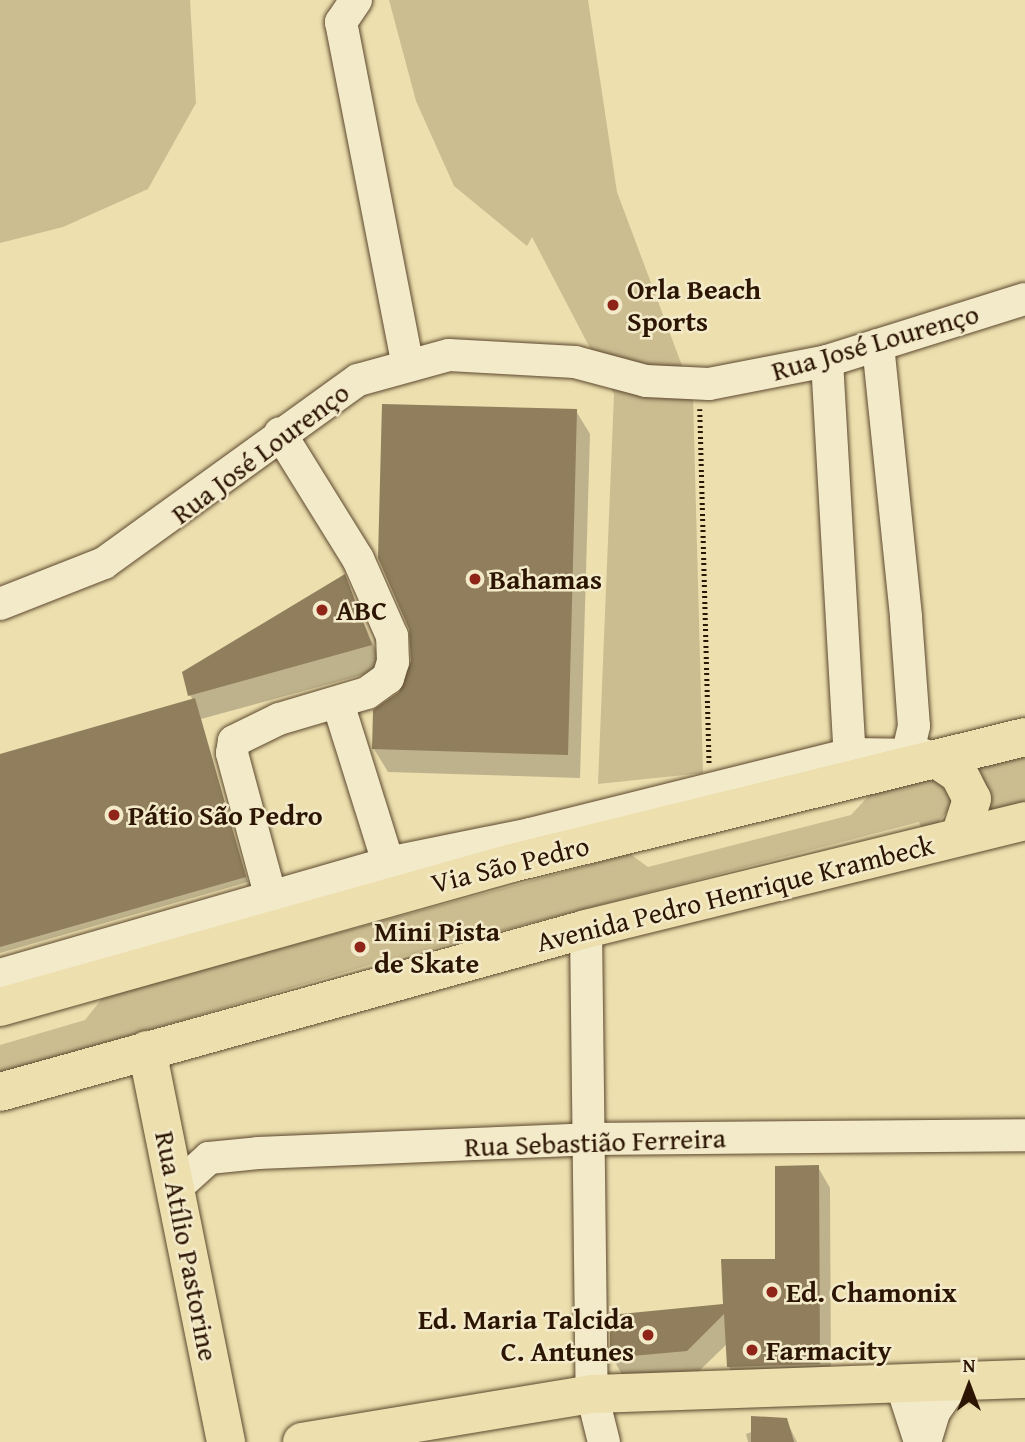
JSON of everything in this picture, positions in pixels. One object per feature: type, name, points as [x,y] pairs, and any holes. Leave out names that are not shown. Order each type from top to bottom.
[{"type":"main road","name":"Via São Pedro","points":[[0,1007],[267,914],[521,849],[923,756],[1025,737]]},
{"type":"main road","points":[[923,756],[959,774],[972,799],[960,836]]},
{"type":"main road","name":"Avenida Pedro Henrique Krambeck","points":[[0,1092],[586,929],[1025,821]]},
{"type":"main road","name":"Rua Atílio Pastorine","points":[[147,1050],[177,1187],[226,1442]]},
{"type":"main road","points":[[302,1442],[592,1394],[1025,1380]]},
{"type":"street","points":[[356,0],[341,22],[408,366]]},
{"type":"street","name":"Rua José Lourenço","points":[[0,604],[104,563],[166,524],[280,433],[358,380],[449,355],[575,362],[646,381],[700,383],[827,361],[1025,299]]},
{"type":"street","points":[[0,975],[267,914],[388,863],[521,849],[709,789],[850,754],[923,756],[914,726],[878,345]]},
{"type":"street","points":[[827,361],[850,754]]},
{"type":"street","points":[[267,914],[232,753],[244,732],[278,719],[338,703],[388,678],[392,636],[358,559],[280,433]]},
{"type":"street","points":[[338,703],[388,863]]},
{"type":"street","points":[[586,929],[592,1394],[604,1442]]},
{"type":"street","name":"Rua Sebastião Ferreira","points":[[177,1187],[199,1164],[225,1155],[589,1139],[1025,1135]]},
{"type":"street","points":[[923,1442],[934,1412],[955,1382]]},
{"type":"street","points":[[901,1383],[923,1442]]},
{"type":"path","points":[[700,383],[709,789]]},
{"type":"shaded area","points":[[0,0],[190,0],[196,103],[148,189],[63,227],[0,243]]},
{"type":"shaded area","name":"Orla Beach Sports","points":[[389,0],[588,0],[617,192],[693,395],[703,773],[598,784],[614,394],[532,237],[527,246],[454,186],[416,101]]},
{"type":"shaded area","points":[[1025,750],[1025,804],[992,813],[978,763]]},
{"type":"shaded area","points":[[938,777],[953,798],[949,809],[937,824],[922,829],[919,822],[373,964],[0,1074],[0,1045],[85,1020],[104,996],[630,854],[648,867],[851,815],[874,790]]},
{"type":"building","name":"Bahamas","points":[[382,404],[577,409],[568,755],[372,749],[373,710],[399,692],[411,661],[409,629],[378,558]]},
{"type":"building","name":"ABC","points":[[345,574],[372,645],[188,696],[182,672]]},
{"type":"building","name":"Pátio São Pedro","points":[[195,698],[246,877],[0,947],[0,754]]},
{"type":"building","points":[[819,1165],[820,1364],[727,1367],[724,1314],[687,1351],[610,1358],[610,1315],[723,1304],[721,1259],[775,1259],[775,1166]]},
{"type":"building","points":[[751,1416],[787,1418],[794,1442],[751,1442]]},
{"type":"place","name":"Orla Beach Sports","points":[[613,305]]},
{"type":"place","name":"Bahamas","points":[[475,579]]},
{"type":"place","name":"ABC","points":[[322,610]]},
{"type":"place","name":"Pátio São Pedro","points":[[114,815]]},
{"type":"place","name":"Mini Pista de Skate","points":[[360,947]]},
{"type":"place","name":"Ed. Chamonix","points":[[772,1292]]},
{"type":"place","name":"Ed. Maria Talcida C. Antunes","points":[[648,1335]]},
{"type":"place","name":"Farmacity","points":[[752,1350]]}]
